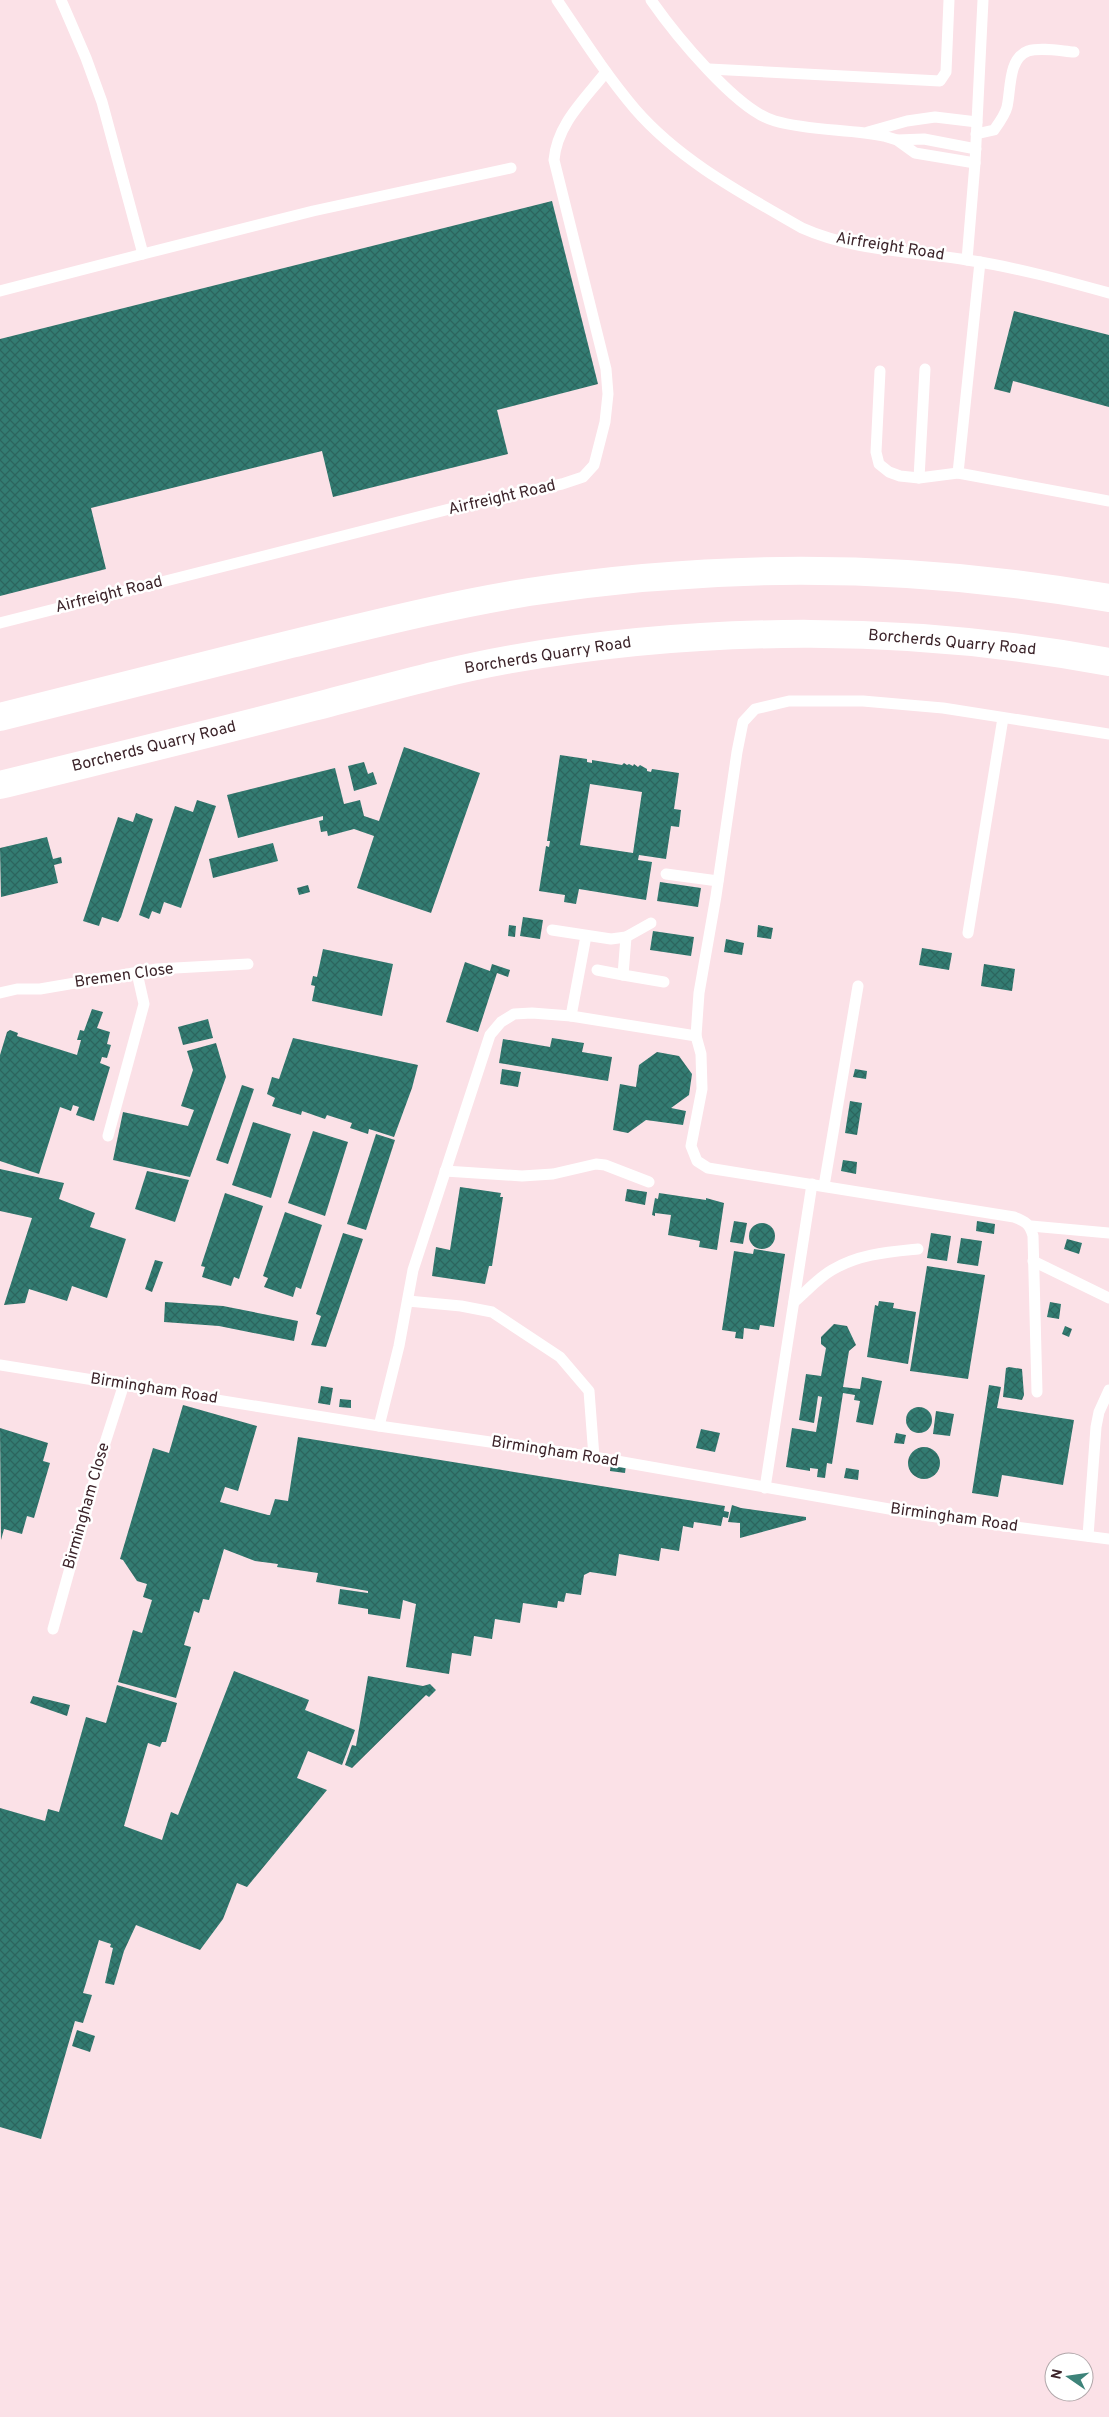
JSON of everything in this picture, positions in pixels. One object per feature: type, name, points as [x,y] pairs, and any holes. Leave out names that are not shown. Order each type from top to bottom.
[{"type":"main road","points":[[0,717],[415,614],[509,595],[614,581],[748,572],[872,572],[951,577],[1109,598]]},
{"type":"main road","name":"Borcherds Quarry Road","points":[[0,785],[426,677],[511,660],[606,646],[741,635],[856,635],[972,643],[1109,662]]},
{"type":"lane","points":[[61,0],[102,102],[143,254]]},
{"type":"lane","name":"Airfreight Road","points":[[557,0],[606,72],[635,110],[703,170],[802,228],[855,244],[980,262],[1109,290]]},
{"type":"lane","points":[[651,0],[687,46],[745,106],[772,121],[812,128],[866,133],[897,140],[924,139],[976,149]]},
{"type":"lane","points":[[709,69],[940,81],[946,72],[949,0]]},
{"type":"lane","points":[[967,260],[976,149],[983,0]]},
{"type":"lane","points":[[976,134],[988,133],[994,130],[1003,115],[1012,73],[1022,55],[1031,50],[1074,52]]},
{"type":"lane","name":"Airfreight Road","points":[[0,623],[478,502],[562,484],[583,477],[594,465],[605,422],[608,394],[606,369],[554,160],[559,137],[572,113],[606,72]]},
{"type":"lane","points":[[866,133],[907,121],[935,117],[977,122]]},
{"type":"lane","points":[[897,140],[915,153],[975,163]]},
{"type":"lane","points":[[0,291],[313,211],[511,168]]},
{"type":"lane","points":[[958,474],[980,262]]},
{"type":"lane","points":[[919,478],[925,369]]},
{"type":"lane","points":[[880,371],[876,452],[879,464],[889,472],[919,478],[958,474],[1109,502]]},
{"type":"lane","points":[[1109,734],[943,708],[863,701],[789,701],[755,709],[743,722],[738,745],[718,882],[699,993],[696,1036],[701,1054],[702,1089],[691,1146],[697,1160],[708,1168],[1014,1217],[1025,1221],[1031,1226],[1109,1233]]},
{"type":"lane","points":[[968,933],[1003,718]]},
{"type":"lane","points":[[666,874],[718,882]]},
{"type":"lane","points":[[552,930],[586,936],[626,937],[651,923]]},
{"type":"lane","points":[[571,1016],[586,936]]},
{"type":"lane","points":[[623,975],[626,937]]},
{"type":"lane","name":"Bremen Close","points":[[0,993],[40,989],[137,972],[248,964]]},
{"type":"lane","points":[[597,970],[664,982]]},
{"type":"lane","points":[[108,1136],[144,1004],[137,972]]},
{"type":"lane","points":[[824,1186],[858,986]]},
{"type":"lane","points":[[380,1426],[408,1301],[413,1270],[490,1036],[494,1029],[514,1014],[532,1013],[571,1016],[696,1036]]},
{"type":"lane","points":[[445,1170],[522,1176],[553,1174],[596,1164],[649,1182]]},
{"type":"lane","points":[[765,1488],[812,1184]]},
{"type":"lane","points":[[1031,1226],[1033,1236],[1037,1392]]},
{"type":"lane","points":[[794,1302],[831,1271],[844,1264],[875,1253],[918,1249]]},
{"type":"lane","points":[[1033,1261],[1109,1298]]},
{"type":"lane","points":[[408,1301],[461,1306],[492,1312],[560,1357],[589,1391],[594,1457]]},
{"type":"lane","name":"Birmingham Road","points":[[0,1365],[380,1426],[594,1457],[929,1516],[1109,1539]]},
{"type":"lane","name":"Birmingham Close","points":[[53,1629],[104,1446],[124,1384]]},
{"type":"lane","points":[[1088,1536],[1094,1435],[1099,1412],[1109,1390]]},
{"type":"building","points":[[552,201],[598,384],[497,410],[508,454],[333,497],[322,451],[91,508],[106,569],[0,596],[0,339]]},
{"type":"building","points":[[1014,311],[1109,335],[1109,407],[1013,381],[1010,393],[994,389]]},
{"type":"building","points":[[404,747],[480,773],[431,913],[357,888],[374,836],[354,829],[328,836],[327,831],[321,832],[319,821],[323,820],[323,816],[238,838],[227,795],[335,768],[344,804],[360,800],[364,816],[379,821]]},
{"type":"building","points":[[560,755],[587,759],[587,762],[592,763],[592,760],[622,765],[624,763],[633,766],[634,764],[638,767],[640,765],[651,772],[652,769],[679,773],[674,809],[681,810],[679,827],[671,826],[666,859],[639,855],[638,860],[652,862],[646,900],[579,889],[576,904],[564,902],[565,895],[539,891],[546,846],[549,847],[550,841],[547,841]],"holes":[[[590,784],[642,792],[633,853],[580,845]]]},
{"type":"building","points":[[364,762],[368,774],[373,772],[377,784],[354,791],[348,766]]},
{"type":"building","points":[[197,800],[216,806],[181,908],[164,902],[160,914],[152,911],[149,919],[139,915],[175,806],[193,812]]},
{"type":"building","points":[[136,813],[153,819],[121,917],[118,922],[102,917],[99,926],[83,921],[118,817],[133,822]]},
{"type":"building","points":[[47,837],[53,859],[61,857],[62,863],[54,865],[58,883],[1,897],[0,848]]},
{"type":"building","points":[[273,843],[278,861],[213,878],[209,859]]},
{"type":"building","points":[[660,882],[701,888],[698,907],[657,901]]},
{"type":"building","points":[[308,885],[310,892],[299,895],[297,888]]},
{"type":"building","points":[[523,917],[543,920],[540,939],[520,936]]},
{"type":"building","points":[[509,925],[516,926],[515,937],[508,936]]},
{"type":"building","points":[[758,925],[773,928],[771,939],[757,937]]},
{"type":"building","points":[[653,931],[694,937],[691,956],[650,950]]},
{"type":"building","points":[[726,939],[744,943],[742,955],[724,952]]},
{"type":"building","points":[[922,948],[952,953],[949,970],[919,965]]},
{"type":"building","points":[[323,949],[393,964],[382,1016],[312,1001],[315,986],[311,985],[313,976],[317,977]]},
{"type":"building","points":[[465,962],[490,971],[492,964],[510,970],[508,977],[497,973],[478,1032],[446,1022]]},
{"type":"building","points":[[984,964],[1015,969],[1012,991],[981,986]]},
{"type":"building","points":[[92,1009],[103,1012],[97,1028],[110,1032],[107,1044],[111,1045],[107,1058],[102,1057],[100,1063],[110,1067],[94,1121],[76,1115],[79,1107],[73,1105],[71,1111],[60,1107],[39,1174],[0,1161],[0,1055],[7,1032],[10,1030],[18,1033],[17,1036],[77,1055],[81,1040],[77,1040],[80,1030],[84,1031]]},
{"type":"building","points":[[208,1019],[213,1038],[183,1045],[178,1027]]},
{"type":"building","points":[[293,1038],[418,1065],[412,1088],[394,1137],[369,1129],[368,1134],[350,1128],[352,1123],[327,1115],[325,1119],[302,1111],[301,1115],[272,1106],[275,1098],[267,1094],[272,1077],[279,1079]]},
{"type":"building","points":[[552,1038],[584,1043],[582,1052],[612,1057],[608,1081],[499,1063],[503,1039],[550,1047]]},
{"type":"building","points":[[216,1043],[226,1077],[190,1177],[113,1160],[123,1112],[188,1126],[194,1110],[181,1106],[193,1070],[187,1051]]},
{"type":"building","points":[[657,1052],[679,1056],[692,1074],[689,1095],[671,1108],[686,1111],[683,1125],[646,1120],[628,1133],[613,1130],[620,1084],[636,1087],[639,1065]]},
{"type":"building","points":[[502,1069],[521,1072],[518,1087],[500,1084]]},
{"type":"building","points":[[855,1069],[867,1071],[866,1079],[853,1077]]},
{"type":"building","points":[[242,1085],[254,1089],[228,1164],[216,1160]]},
{"type":"building","points":[[850,1101],[862,1103],[857,1135],[845,1133]]},
{"type":"building","points":[[253,1122],[291,1134],[271,1198],[232,1185]]},
{"type":"building","points":[[313,1131],[348,1142],[325,1216],[288,1203]]},
{"type":"building","points":[[376,1134],[395,1140],[366,1230],[347,1224]]},
{"type":"building","points":[[843,1160],[857,1162],[856,1174],[841,1171]]},
{"type":"building","points":[[0,1169],[64,1183],[59,1199],[95,1213],[90,1227],[126,1239],[107,1298],[72,1286],[67,1301],[29,1289],[25,1303],[4,1305],[32,1218],[0,1211]]},
{"type":"building","points":[[147,1171],[189,1180],[175,1222],[135,1209]]},
{"type":"building","points":[[460,1187],[501,1193],[500,1197],[503,1197],[492,1266],[489,1266],[485,1284],[432,1276],[436,1247],[450,1250]]},
{"type":"building","points":[[627,1189],[647,1192],[645,1205],[625,1201]]},
{"type":"building","points":[[225,1193],[263,1206],[239,1279],[234,1277],[231,1286],[202,1277],[205,1267],[201,1266]]},
{"type":"building","points":[[659,1193],[706,1200],[706,1198],[724,1203],[717,1250],[699,1247],[700,1241],[668,1235],[671,1215],[655,1213],[655,1216],[652,1215],[655,1198],[658,1199]]},
{"type":"building","points":[[285,1212],[322,1225],[301,1289],[296,1287],[293,1297],[264,1287],[268,1278],[263,1276]]},
{"type":"building","points":[[734,1221],[747,1223],[743,1244],[730,1242]]},
{"type":"building","points":[[977,1221],[995,1224],[994,1234],[976,1231]]},
{"type":"building","points":[[762,1223],[771,1227],[775,1236],[771,1245],[762,1249],[753,1245],[749,1236],[753,1227]]},
{"type":"building","points":[[343,1233],[363,1239],[326,1347],[311,1345],[321,1316],[316,1314]]},
{"type":"building","points":[[931,1233],[951,1236],[947,1261],[927,1258]]},
{"type":"building","points":[[961,1238],[982,1241],[978,1266],[957,1263]]},
{"type":"building","points":[[1067,1239],[1082,1243],[1079,1254],[1064,1249]]},
{"type":"building","points":[[754,1249],[785,1254],[774,1327],[760,1325],[759,1330],[744,1328],[743,1339],[735,1338],[736,1332],[722,1330],[734,1251],[753,1254]]},
{"type":"building","points":[[155,1260],[163,1262],[152,1292],[145,1289]]},
{"type":"building","points":[[927,1266],[985,1275],[968,1379],[910,1371]]},
{"type":"building","points":[[879,1301],[894,1303],[893,1308],[916,1312],[908,1364],[867,1357],[875,1305],[878,1306]]},
{"type":"building","points":[[165,1302],[223,1306],[298,1321],[294,1341],[219,1326],[164,1322]]},
{"type":"building","points":[[1050,1302],[1061,1304],[1059,1319],[1047,1317]]},
{"type":"building","points":[[834,1324],[847,1326],[856,1345],[849,1351],[843,1387],[860,1389],[862,1377],[882,1381],[873,1425],[856,1422],[860,1401],[854,1400],[855,1395],[843,1393],[832,1464],[827,1463],[825,1478],[817,1477],[818,1469],[810,1468],[810,1471],[786,1467],[792,1428],[816,1432],[822,1397],[818,1396],[814,1423],[799,1420],[806,1374],[821,1376],[826,1348],[821,1344],[821,1337]]},
{"type":"building","points":[[1065,1326],[1072,1329],[1069,1337],[1062,1334]]},
{"type":"building","points":[[1006,1368],[1022,1369],[1024,1395],[1022,1400],[1003,1397]]},
{"type":"building","points":[[989,1385],[1001,1387],[997,1408],[1074,1420],[1063,1485],[1002,1475],[998,1497],[972,1493]]},
{"type":"building","points":[[321,1386],[333,1388],[330,1405],[318,1403]]},
{"type":"building","points":[[340,1399],[351,1400],[351,1408],[339,1407]]},
{"type":"building","points":[[183,1405],[257,1426],[238,1491],[225,1487],[220,1502],[268,1515],[270,1515],[275,1499],[288,1501],[298,1437],[725,1506],[724,1511],[729,1512],[728,1518],[723,1517],[721,1526],[694,1522],[693,1528],[683,1526],[679,1551],[661,1548],[659,1561],[619,1554],[616,1576],[590,1572],[584,1575],[581,1595],[566,1593],[564,1602],[558,1601],[557,1608],[523,1603],[520,1623],[495,1619],[492,1639],[474,1636],[471,1656],[452,1653],[449,1674],[406,1667],[416,1604],[403,1600],[400,1619],[368,1614],[368,1609],[338,1604],[340,1589],[368,1593],[368,1591],[316,1582],[318,1573],[277,1567],[278,1564],[255,1561],[224,1549],[209,1600],[203,1599],[199,1613],[194,1611],[184,1645],[191,1647],[176,1698],[118,1682],[133,1630],[142,1633],[152,1600],[143,1597],[147,1584],[137,1581],[123,1560],[120,1559],[153,1448],[169,1453]]},
{"type":"building","points":[[919,1407],[928,1411],[932,1420],[928,1429],[919,1433],[910,1429],[906,1420],[910,1411]]},
{"type":"building","points":[[936,1411],[954,1414],[950,1436],[933,1434]]},
{"type":"building","points":[[0,1428],[48,1443],[43,1461],[50,1463],[34,1518],[27,1516],[22,1534],[4,1529],[1,1540]]},
{"type":"building","points":[[701,1429],[720,1433],[715,1452],[696,1448]]},
{"type":"building","points":[[896,1433],[906,1435],[904,1444],[894,1443]]},
{"type":"building","points":[[924,1447],[936,1451],[940,1463],[936,1475],[924,1479],[912,1475],[908,1463],[912,1451]]},
{"type":"building","points":[[611,1463],[626,1465],[625,1473],[610,1471]]},
{"type":"building","points":[[846,1468],[859,1470],[858,1480],[844,1478]]},
{"type":"building","points":[[732,1505],[741,1508],[806,1517],[806,1520],[740,1538],[740,1523],[728,1522]]},
{"type":"building","points":[[234,1671],[309,1700],[305,1710],[355,1730],[342,1765],[308,1751],[297,1778],[327,1790],[247,1887],[237,1883],[223,1919],[200,1950],[136,1925],[124,1951],[114,1985],[105,1983],[113,1948],[110,1947],[111,1944],[99,1940],[83,1993],[92,1995],[83,2023],[75,2021],[41,2139],[0,2127],[0,1808],[45,1821],[48,1809],[59,1812],[86,1717],[106,1723],[117,1685],[177,1703],[166,1742],[162,1742],[160,1747],[148,1743],[124,1826],[162,1840],[171,1812],[178,1815]]},
{"type":"building","points":[[368,1676],[423,1686],[430,1684],[436,1690],[429,1697],[426,1695],[352,1768],[345,1765],[352,1745],[356,1746]]},
{"type":"building","points":[[33,1696],[70,1705],[67,1716],[30,1703]]},
{"type":"building","points":[[77,2030],[95,2036],[90,2052],[72,2046]]}]
